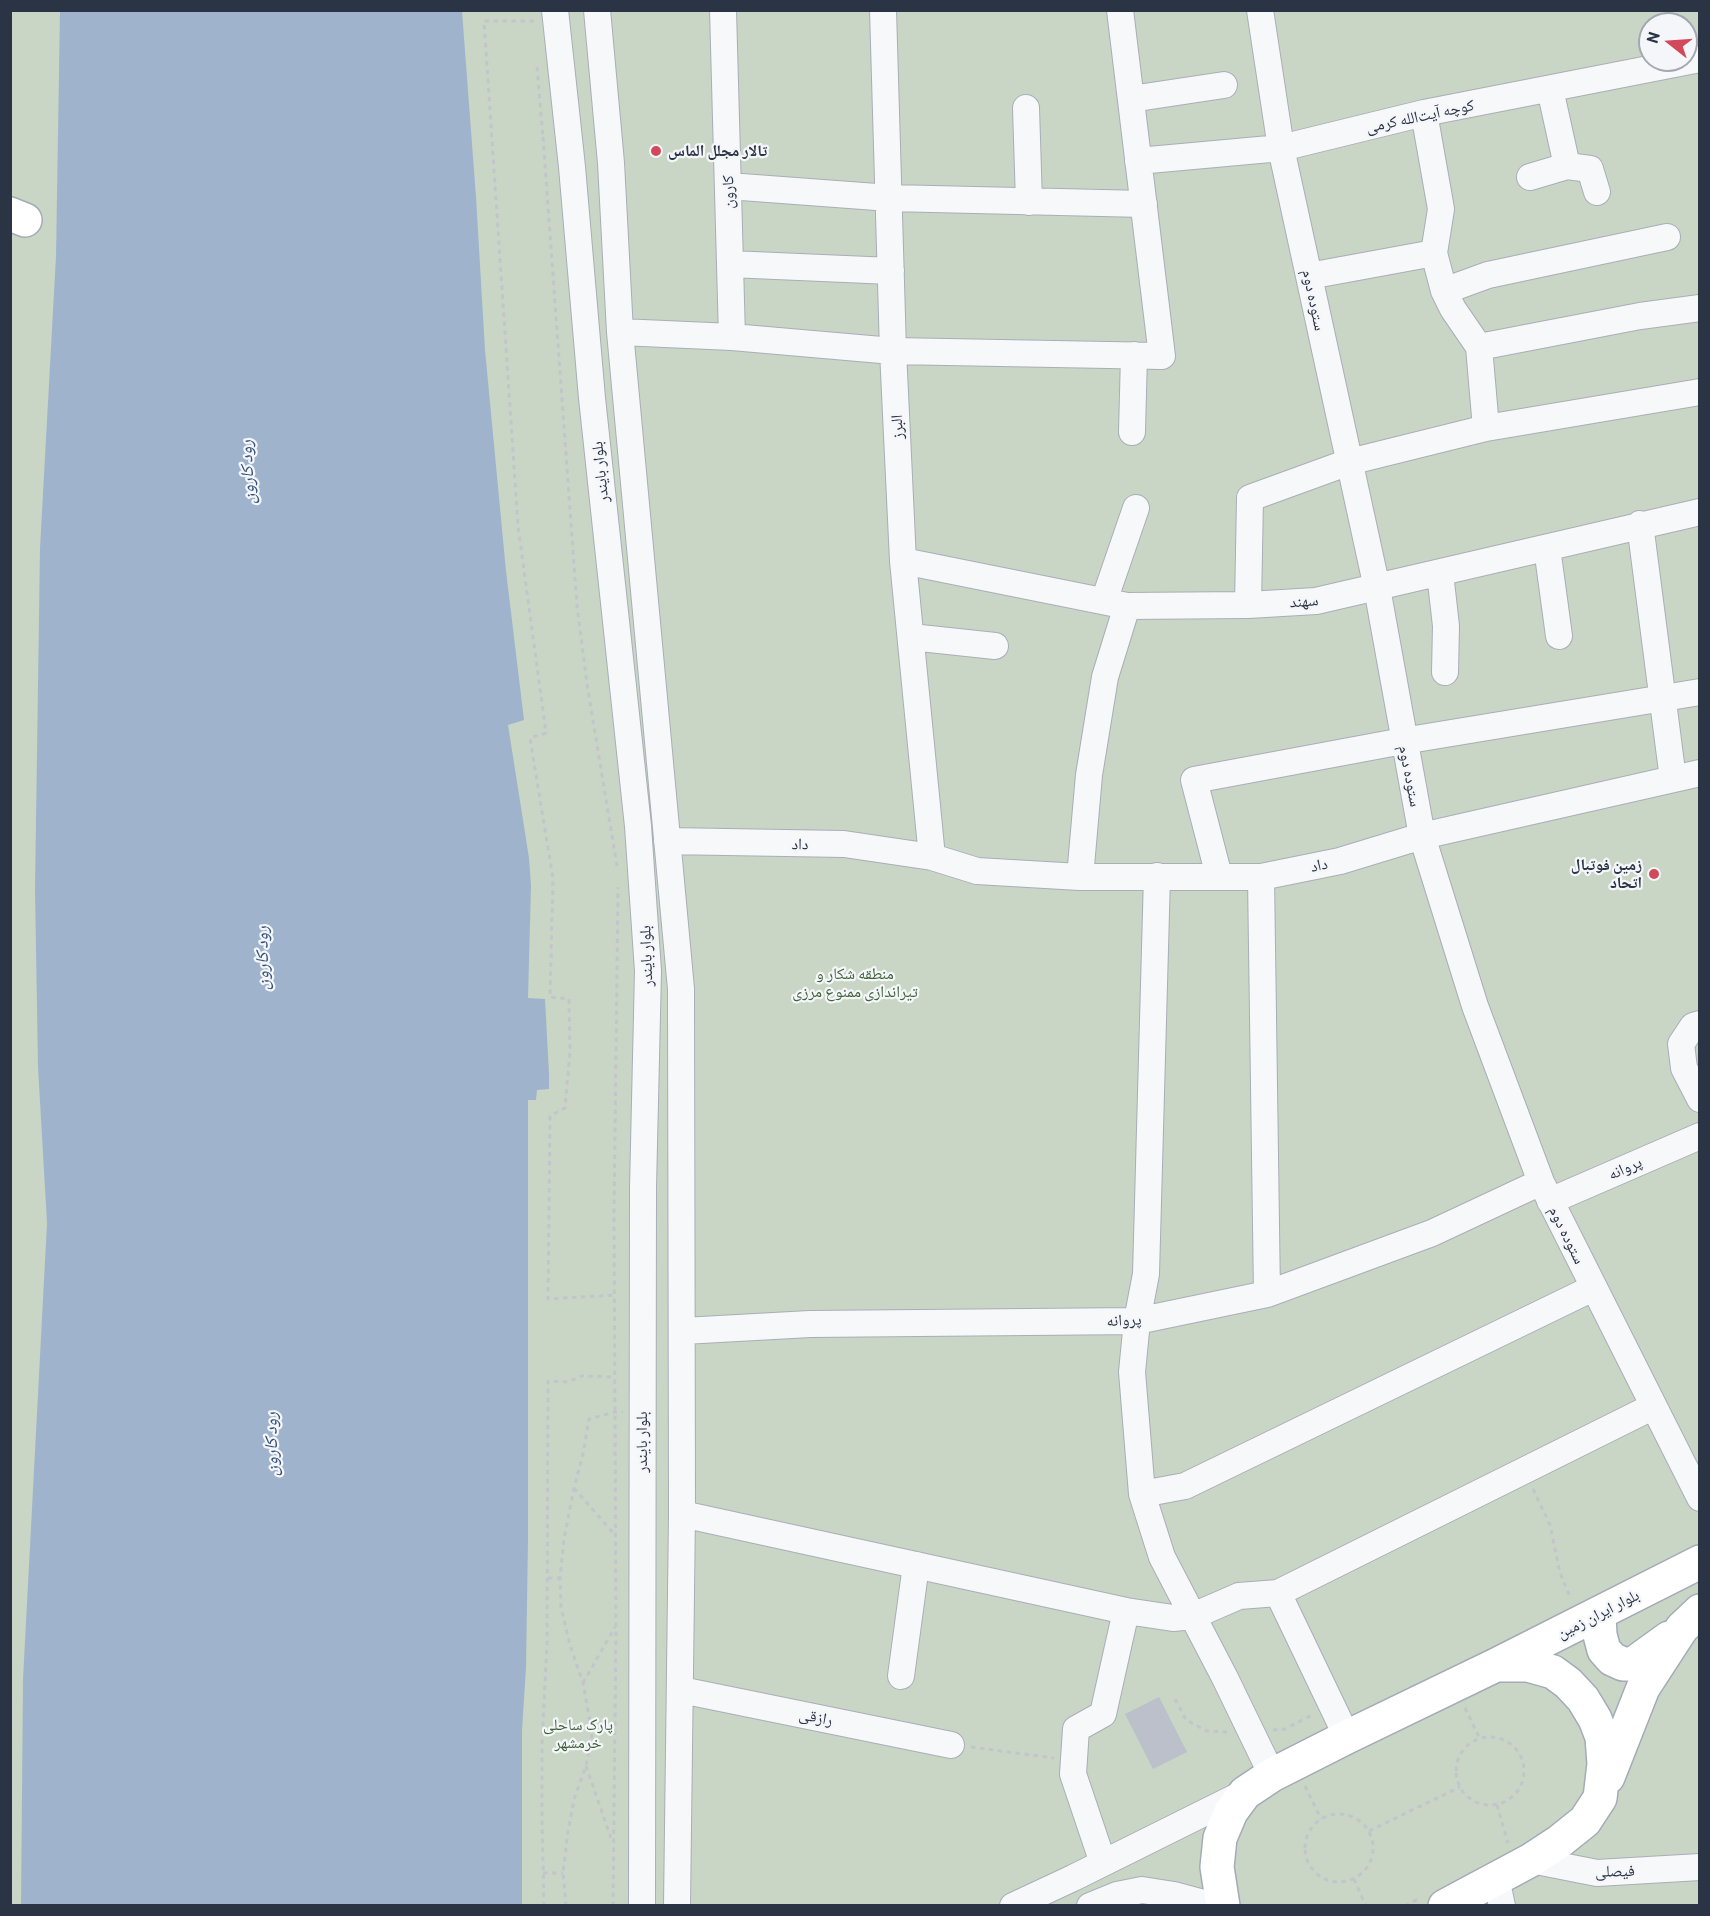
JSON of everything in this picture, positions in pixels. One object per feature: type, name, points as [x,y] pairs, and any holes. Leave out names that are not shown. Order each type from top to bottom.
[{"type":"main road","name":"بلوار ایران زمین","points":[[1245,1793],[1272,1775],[1700,1562]]},
{"type":"main road","points":[[1590,1618],[1604,1650],[1612,1659],[1623,1664],[1634,1664],[1691,1619]]},
{"type":"main road","points":[[1436,1900],[1510,1874],[1560,1841],[1585,1821],[1600,1798],[1643,1688],[1691,1619]]},
{"type":"main road","points":[[1496,1665],[1528,1665],[1553,1672],[1568,1683],[1583,1699],[1602,1737],[1604,1764],[1600,1798]]},
{"type":"main road","points":[[1223,1905],[1217,1867],[1220,1838],[1231,1812],[1245,1793]]},
{"type":"street","name":"بلوار بایندر","points":[[597,10],[611,163],[620,332],[681,989],[683,1331],[677,1905]]},
{"type":"street","name":"کارون","points":[[723,10],[732,337]]},
{"type":"street","name":"البرز","points":[[884,10],[893,351],[903,561],[931,850]]},
{"type":"street","points":[[620,332],[732,337],[893,351],[1162,356],[1120,10]]},
{"type":"street","name":"ستوده دوم","points":[[1260,10],[1281,148],[1377,588],[1422,837],[1475,1006],[1545,1191],[1652,1407],[1700,1498]]},
{"type":"street","name":"بلوار بایندر","points":[[544,16],[572,167],[592,398],[638,826],[648,971],[643,1188],[642,1905]]},
{"type":"street","name":"کوچه آیت‌الله کرمی","points":[[1138,161],[1281,148],[1424,113],[1700,59]]},
{"type":"street","points":[[1131,99],[1224,85]]},
{"type":"street","points":[[1550,89],[1567,166]]},
{"type":"street","points":[[1026,108],[1029,202]]},
{"type":"street","points":[[1424,113],[1441,209],[1434,253],[1444,291],[1453,309],[1479,346],[1486,428]]},
{"type":"street","points":[[1530,177],[1567,166],[1590,169],[1597,192]]},
{"type":"street","points":[[728,186],[890,198],[1144,204]]},
{"type":"street","points":[[1444,291],[1488,275],[1667,237]]},
{"type":"street","points":[[1309,276],[1434,253]]},
{"type":"street","points":[[730,264],[891,271]]},
{"type":"street","points":[[1479,346],[1640,316],[1700,308]]},
{"type":"street","points":[[1132,432],[1134,355]]},
{"type":"street","points":[[1248,605],[1250,498],[1349,462],[1486,428],[1700,392]]},
{"type":"street","points":[[592,398],[627,395]]},
{"type":"street","points":[[1080,877],[1089,775],[1115,604],[1136,508]]},
{"type":"street","name":"سهند","points":[[903,561],[1115,604],[1248,605],[1316,601],[1547,548],[1640,524],[1700,512]]},
{"type":"street","points":[[1640,524],[1673,779]]},
{"type":"street","points":[[1547,548],[1559,636]]},
{"type":"street","points":[[1440,573],[1446,626],[1445,672]]},
{"type":"street","points":[[911,637],[995,646]]},
{"type":"street","points":[[1219,876],[1194,780],[1403,741],[1700,692]]},
{"type":"street","name":"داد","points":[[668,841],[844,844],[931,850],[977,871],[1080,877],[1261,877],[1340,861],[1422,837],[1700,773]]},
{"type":"street","points":[[1157,876],[1146,1274],[1137,1321],[1132,1372],[1142,1494],[1162,1557],[1272,1775]]},
{"type":"street","points":[[1261,877],[1267,1294]]},
{"type":"street","points":[[1700,1024],[1693,1026],[1681,1044],[1684,1068],[1700,1099]]},
{"type":"street","name":"پروانه","points":[[683,1331],[810,1324],[1137,1321],[1267,1294],[1700,1136]]},
{"type":"street","points":[[1142,1494],[1185,1486],[1593,1288]]},
{"type":"street","points":[[682,1514],[1126,1611],[1173,1618],[1193,1616],[1239,1596],[1278,1593],[1652,1407]]},
{"type":"street","points":[[901,1676],[916,1564]]},
{"type":"street","points":[[1278,1593],[1347,1737]]},
{"type":"street","points":[[1103,1863],[1073,1774],[1076,1730],[1103,1714],[1126,1611]]},
{"type":"street","name":"رازقی","points":[[681,1690],[951,1745]]},
{"type":"street","points":[[1013,1905],[1245,1793]]},
{"type":"street","name":"فیصلی","points":[[1510,1874],[1597,1873],[1700,1867]]},
{"type":"street","points":[[1090,1905],[1116,1895],[1142,1890],[1215,1905]]},
{"type":"path","points":[[544,16],[483,21],[518,526],[546,733],[530,738],[553,879],[550,997],[569,999],[570,1052],[565,1108],[550,1116],[548,1299],[615,1295]]},
{"type":"path","points":[[543,137],[577,606],[587,684],[618,874]]},
{"type":"path","points":[[613,1905],[616,1625],[614,1215],[618,885]]},
{"type":"path","points":[[544,1905],[542,1743],[547,1645],[548,1381],[568,1382],[581,1376],[615,1377]]},
{"type":"path","points":[[566,1905],[563,1873],[575,1796],[586,1766],[592,1734],[583,1683],[563,1617],[560,1578],[564,1539],[589,1419],[615,1412]]},
{"type":"path","points":[[1525,1470],[1550,1525],[1560,1573],[1590,1618]]},
{"type":"path","points":[[574,1488],[615,1535]]},
{"type":"path","points":[[548,1578],[560,1578]]},
{"type":"path","points":[[583,1683],[616,1625]]},
{"type":"path","points":[[1453,1686],[1480,1739]]},
{"type":"path","points":[[1499,1738],[1509,1743],[1518,1751],[1523,1762],[1524,1774],[1521,1785],[1515,1795],[1505,1802],[1482,1805],[1471,1800],[1457,1781],[1456,1769],[1459,1758],[1466,1748],[1480,1739],[1499,1738]]},
{"type":"path","points":[[951,1745],[1074,1760]]},
{"type":"path","points":[[586,1766],[613,1843]]},
{"type":"path","points":[[1304,1783],[1321,1819]]},
{"type":"path","points":[[1369,1831],[1460,1787]]},
{"type":"path","points":[[1497,1804],[1510,1874]]},
{"type":"path","points":[[1336,1813],[1348,1814],[1359,1819],[1369,1831],[1374,1850],[1371,1862],[1354,1878],[1343,1882],[1331,1881],[1320,1876],[1306,1857],[1305,1845],[1308,1834],[1321,1819],[1336,1813]]},
{"type":"path","points":[[543,1873],[563,1873]]},
{"type":"path","points":[[1354,1878],[1366,1905]]},
{"type":"path","points":[[1405,1905],[1436,1900]]},
{"type":"green space","name":"منطقه شکار و تیراندازی ممنوع مرزی","points":[[11,11],[1699,11],[1699,1905],[11,1906]]},
{"type":"water","name":"رود کارون","points":[[60,11],[462,11],[485,350],[506,571],[524,720],[508,725],[529,858],[531,886],[528,998],[545,999],[549,1073],[549,1089],[537,1090],[536,1100],[528,1100],[528,1541],[526,1667],[522,1731],[522,1905],[21,1905],[23,1679],[47,1223],[38,1067],[35,889],[40,548],[56,256]]},
{"type":"building","points":[[1159,1697],[1187,1752],[1153,1769],[1125,1714]]},
{"type":"place","name":"تالار مجلل الماس","points":[[656,151]]},
{"type":"place","name":"زمین فوتبال اتحاد","points":[[1654,874]]},
{"type":"park label","name":"پارک ساحلی خرمشهر","points":[[578,1734]]}]
